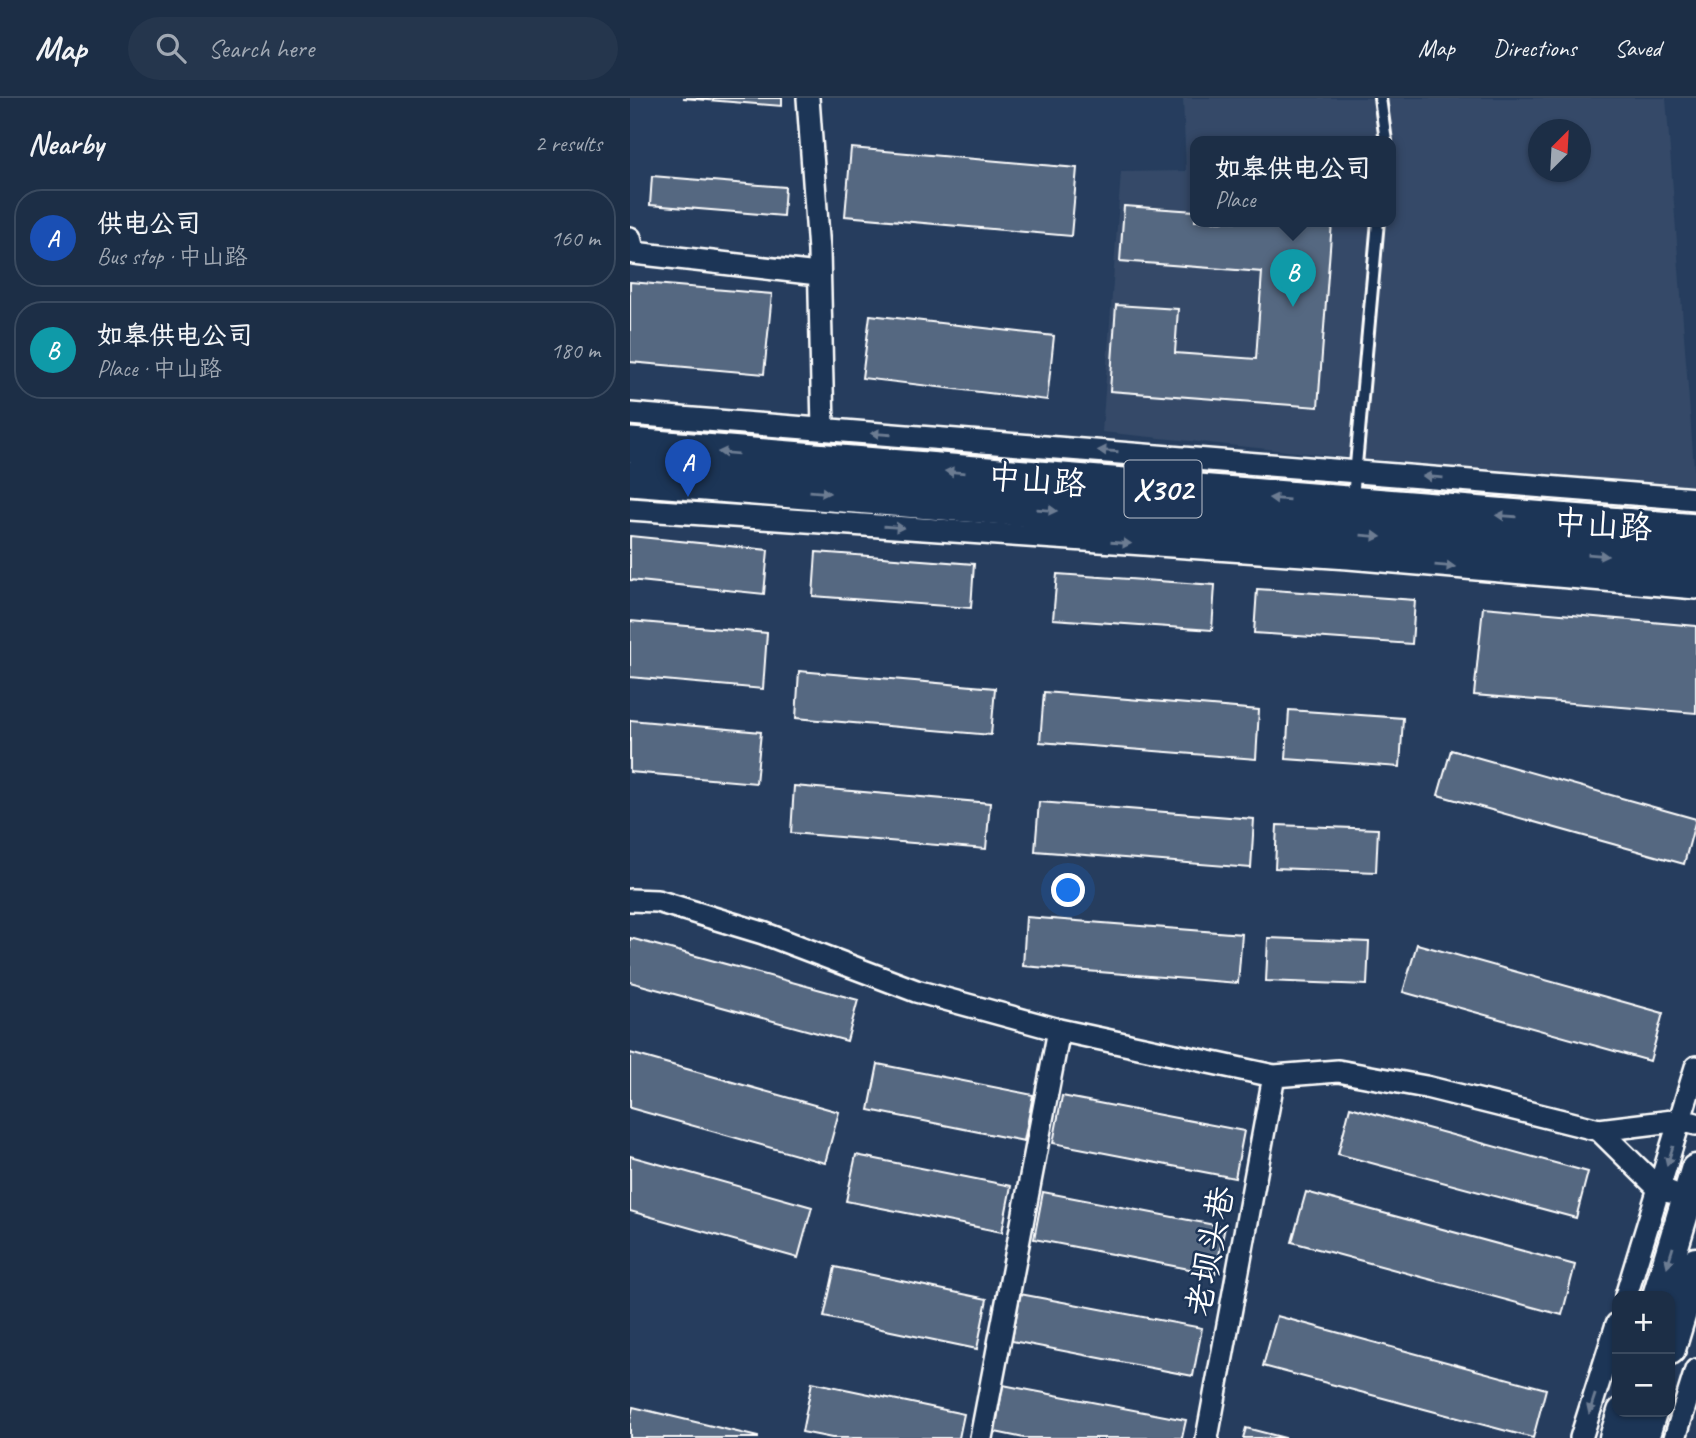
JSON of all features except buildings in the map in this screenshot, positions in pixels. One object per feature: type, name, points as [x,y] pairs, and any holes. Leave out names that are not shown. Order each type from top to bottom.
[{"type":"main road","name":"中山路","points":[[630,445],[1696,531]]},
{"type":"main road","name":"中山路","points":[[630,478],[1696,563]]},
{"type":"main road","points":[[1660,1291],[1692,1184]]},
{"type":"main road","points":[[1675,1332],[1696,1263]]},
{"type":"main road","points":[[1615,1438],[1621,1417]]},
{"type":"main road","points":[[1643,1438],[1649,1417]]},
{"type":"street","points":[[808,98],[819,251],[823,429]]},
{"type":"street","points":[[630,238],[634,253],[818,274]]},
{"type":"street","points":[[630,414],[1696,499]]},
{"type":"street","points":[[630,509],[1349,558],[1696,588]]},
{"type":"street","points":[[630,900],[657,901],[763,933],[916,990],[1059,1030],[1274,1076],[1338,1071],[1426,1087],[1599,1130],[1689,1122]]},
{"type":"street","points":[[981,1438],[1059,1030]]},
{"type":"street","points":[[1628,1291],[1660,1190],[1689,1122],[1696,1068]]},
{"type":"street","name":"老坝头巷","points":[[1207,1438],[1274,1076]]},
{"type":"street","points":[[1599,1130],[1660,1190]]},
{"type":"street","points":[[1660,1190],[1692,1184]]},
{"type":"street","points":[[1581,1438],[1612,1340]]},
{"type":"street","points":[[1675,1438],[1696,1370]]},
{"type":"lane","points":[[1380,98],[1385,136]]},
{"type":"lane","points":[[1352,505],[1377,227]]},
{"type":"shaded area","points":[[1183,98],[1666,98],[1696,493],[1102,432],[1121,172],[1186,171]]},
{"type":"place","name":"如皋供电公司","points":[[1293,307]]},
{"type":"place","name":"供电公司","points":[[688,497]]}]
